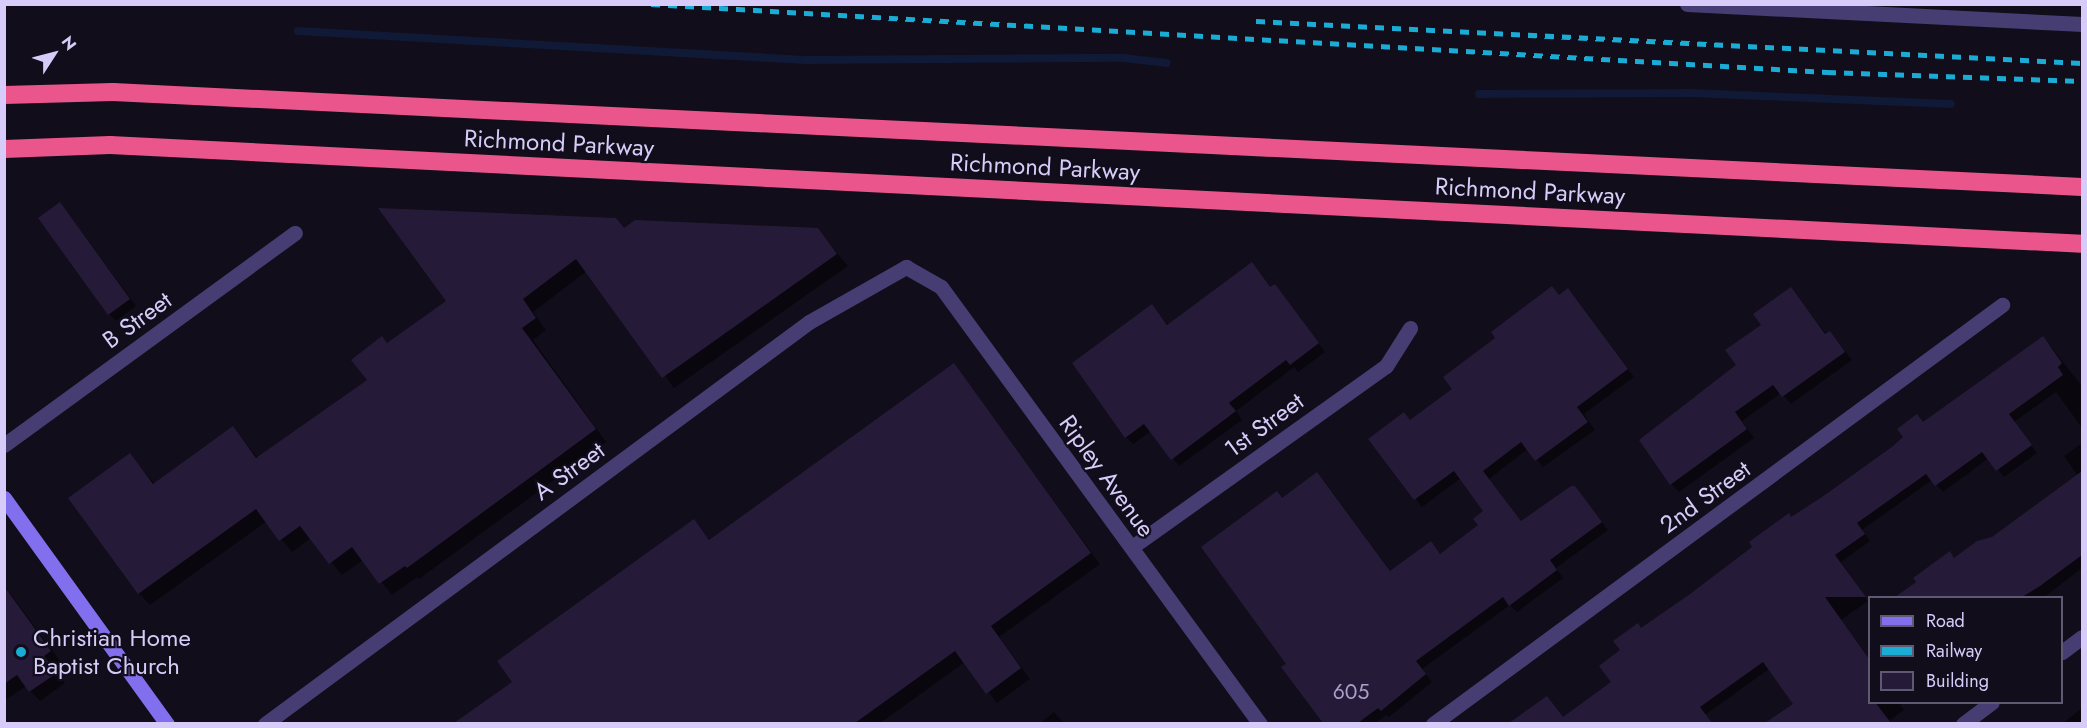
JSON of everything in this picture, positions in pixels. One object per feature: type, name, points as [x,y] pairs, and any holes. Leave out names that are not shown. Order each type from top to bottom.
[{"type":"highway","name":"Richmond Parkway","points":[[4,95],[113,92],[2082,187]]},
{"type":"highway","name":"Richmond Parkway","points":[[4,149],[110,145],[2082,243]]},
{"type":"main road","points":[[4,498],[167,723]]},
{"type":"street","points":[[1687,4],[2082,24]]},
{"type":"street","name":"B Street","points":[[4,445],[295,233]]},
{"type":"street","name":"Ripley Avenue","points":[[906,267],[941,287],[1260,723]]},
{"type":"street","name":"A Street","points":[[266,723],[809,322],[906,267]]},
{"type":"street","name":"2nd Street","points":[[1433,723],[2002,305]]},
{"type":"street","name":"1st Street","points":[[1132,547],[1386,366],[1410,328]]},
{"type":"street","points":[[2063,651],[2082,637]]},
{"type":"street","points":[[1963,723],[1989,704]]},
{"type":"building","points":[[60,202],[130,299],[108,315],[38,218]]},
{"type":"building","points":[[378,208],[616,218],[624,228],[635,220],[818,228],[837,254],[662,378],[576,259],[523,299],[536,318],[522,328],[596,429],[407,568],[405,566],[379,584],[352,547],[329,564],[300,526],[279,541],[256,509],[138,594],[68,498],[130,453],[153,484],[233,426],[256,458],[367,380],[351,360],[382,336],[387,343],[446,301]]},
{"type":"building","points":[[1252,262],[1270,287],[1275,284],[1319,343],[1290,365],[1286,360],[1229,403],[1236,411],[1171,460],[1144,424],[1125,438],[1072,363],[1152,304],[1167,325]]},
{"type":"building","points":[[1552,286],[1559,295],[1568,288],[1628,369],[1577,407],[1588,422],[1535,461],[1521,442],[1483,471],[1521,521],[1571,486],[1575,486],[1602,522],[1550,560],[1557,570],[1509,606],[1503,597],[1416,661],[1426,674],[1381,711],[1378,708],[1358,723],[1323,723],[1281,667],[1286,664],[1201,547],[1277,491],[1282,498],[1317,472],[1390,571],[1431,541],[1440,554],[1478,525],[1473,519],[1483,511],[1454,471],[1414,500],[1368,439],[1404,412],[1410,420],[1452,389],[1443,377],[1495,338],[1491,332]]},
{"type":"building","points":[[1791,287],[1825,334],[1830,331],[1845,352],[1782,397],[1773,385],[1735,412],[1747,429],[1670,485],[1639,440],[1736,365],[1725,350],[1761,325],[1753,314]]},
{"type":"building","points":[[2043,336],[2062,363],[2058,367],[2063,375],[2009,414],[2032,445],[1996,471],[1982,452],[1935,486],[1926,474],[1857,523],[1865,534],[1835,555],[1866,597],[1825,597],[1868,658],[1868,704],[1877,704],[1891,723],[1765,723],[1793,704],[1763,662],[1700,707],[1712,723],[1509,723],[1547,696],[1563,717],[1611,682],[1599,666],[1620,650],[1613,641],[1638,623],[1641,628],[1690,594],[1752,547],[1749,542],[1789,513],[1791,517],[1822,497],[1893,446],[1903,437],[1897,429],[1917,414],[1923,422]]},
{"type":"building","points":[[954,363],[1091,553],[991,626],[1021,668],[986,694],[955,651],[855,723],[454,723],[512,682],[497,661],[694,519],[709,540]]},
{"type":"building","points":[[2082,471],[2082,555],[2040,586],[2024,596],[1896,596],[1916,582],[1913,578],[1950,551],[1954,558],[1977,541],[1992,537]]},
{"type":"building","points":[[4,586],[51,651],[44,656],[57,673],[29,692],[17,675],[4,684]]},
{"type":"waterway","points":[[298,31],[805,60],[1124,58],[1167,63]]},
{"type":"waterway","points":[[1479,94],[1691,93],[1951,104]]},
{"type":"railway","points":[[651,4],[1827,72],[2082,81]]},
{"type":"railway","points":[[1256,21],[2082,63]]},
{"type":"place","name":"Christian Home Baptist Church","points":[[21,652]]}]
